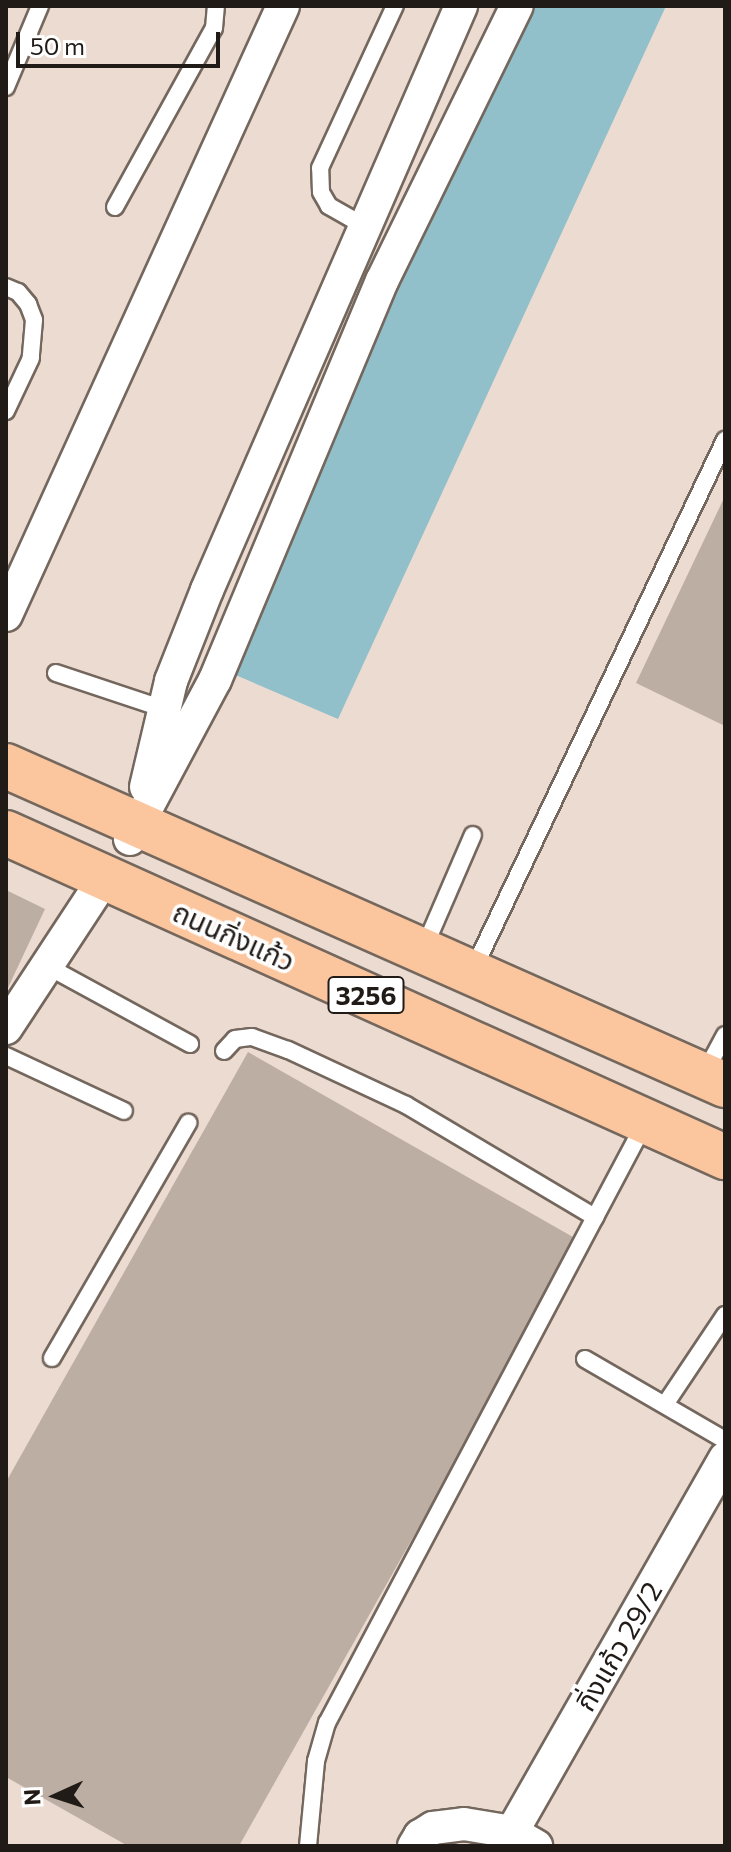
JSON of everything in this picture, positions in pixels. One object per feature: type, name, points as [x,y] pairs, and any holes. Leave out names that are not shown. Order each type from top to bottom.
[{"type":"main road","name":"3256","points":[[6,766],[134,832],[423,950],[714,1080]]},
{"type":"main road","name":"ถนนกิ่งแก้ว","points":[[6,833],[725,1157]]},
{"type":"street","points":[[6,615],[283,6]]},
{"type":"street","points":[[134,832],[164,709],[207,590],[461,6]]},
{"type":"street","points":[[134,832],[215,680],[382,281],[517,6]]},
{"type":"street","points":[[6,1028],[105,877]]},
{"type":"street","name":"กิ่งแก้ว 29/2","points":[[524,1839],[725,1459]]},
{"type":"street","points":[[414,1846],[420,1836],[445,1825],[464,1824],[524,1839]]},
{"type":"lane","points":[[6,87],[40,6]]},
{"type":"lane","points":[[115,207],[214,28],[216,6]]},
{"type":"lane","points":[[366,227],[329,206],[321,192],[320,168],[395,6]]},
{"type":"lane","points":[[6,287],[18,292],[28,304],[34,320],[31,358],[6,411]]},
{"type":"lane","points":[[473,972],[725,440]]},
{"type":"lane","points":[[56,673],[164,709]]},
{"type":"lane","points":[[423,950],[473,835]]},
{"type":"lane","points":[[47,966],[190,1044]]},
{"type":"lane","points":[[714,1080],[725,1035]]},
{"type":"lane","points":[[224,1051],[235,1039],[252,1037],[288,1050],[406,1105],[595,1217]]},
{"type":"lane","points":[[6,1056],[124,1111]]},
{"type":"lane","points":[[308,1846],[316,1761],[327,1723],[646,1121]]},
{"type":"lane","points":[[52,1358],[188,1123]]},
{"type":"lane","points":[[666,1403],[725,1315]]},
{"type":"lane","points":[[585,1359],[666,1403],[725,1440]]},
{"type":"water","points":[[504,6],[666,6],[338,719],[231,673]]},
{"type":"building","points":[[725,496],[725,726],[636,683]]},
{"type":"building","points":[[6,890],[45,909],[6,992]]},
{"type":"building","points":[[248,1052],[580,1241],[239,1846],[128,1846],[6,1777],[6,1482]]}]
